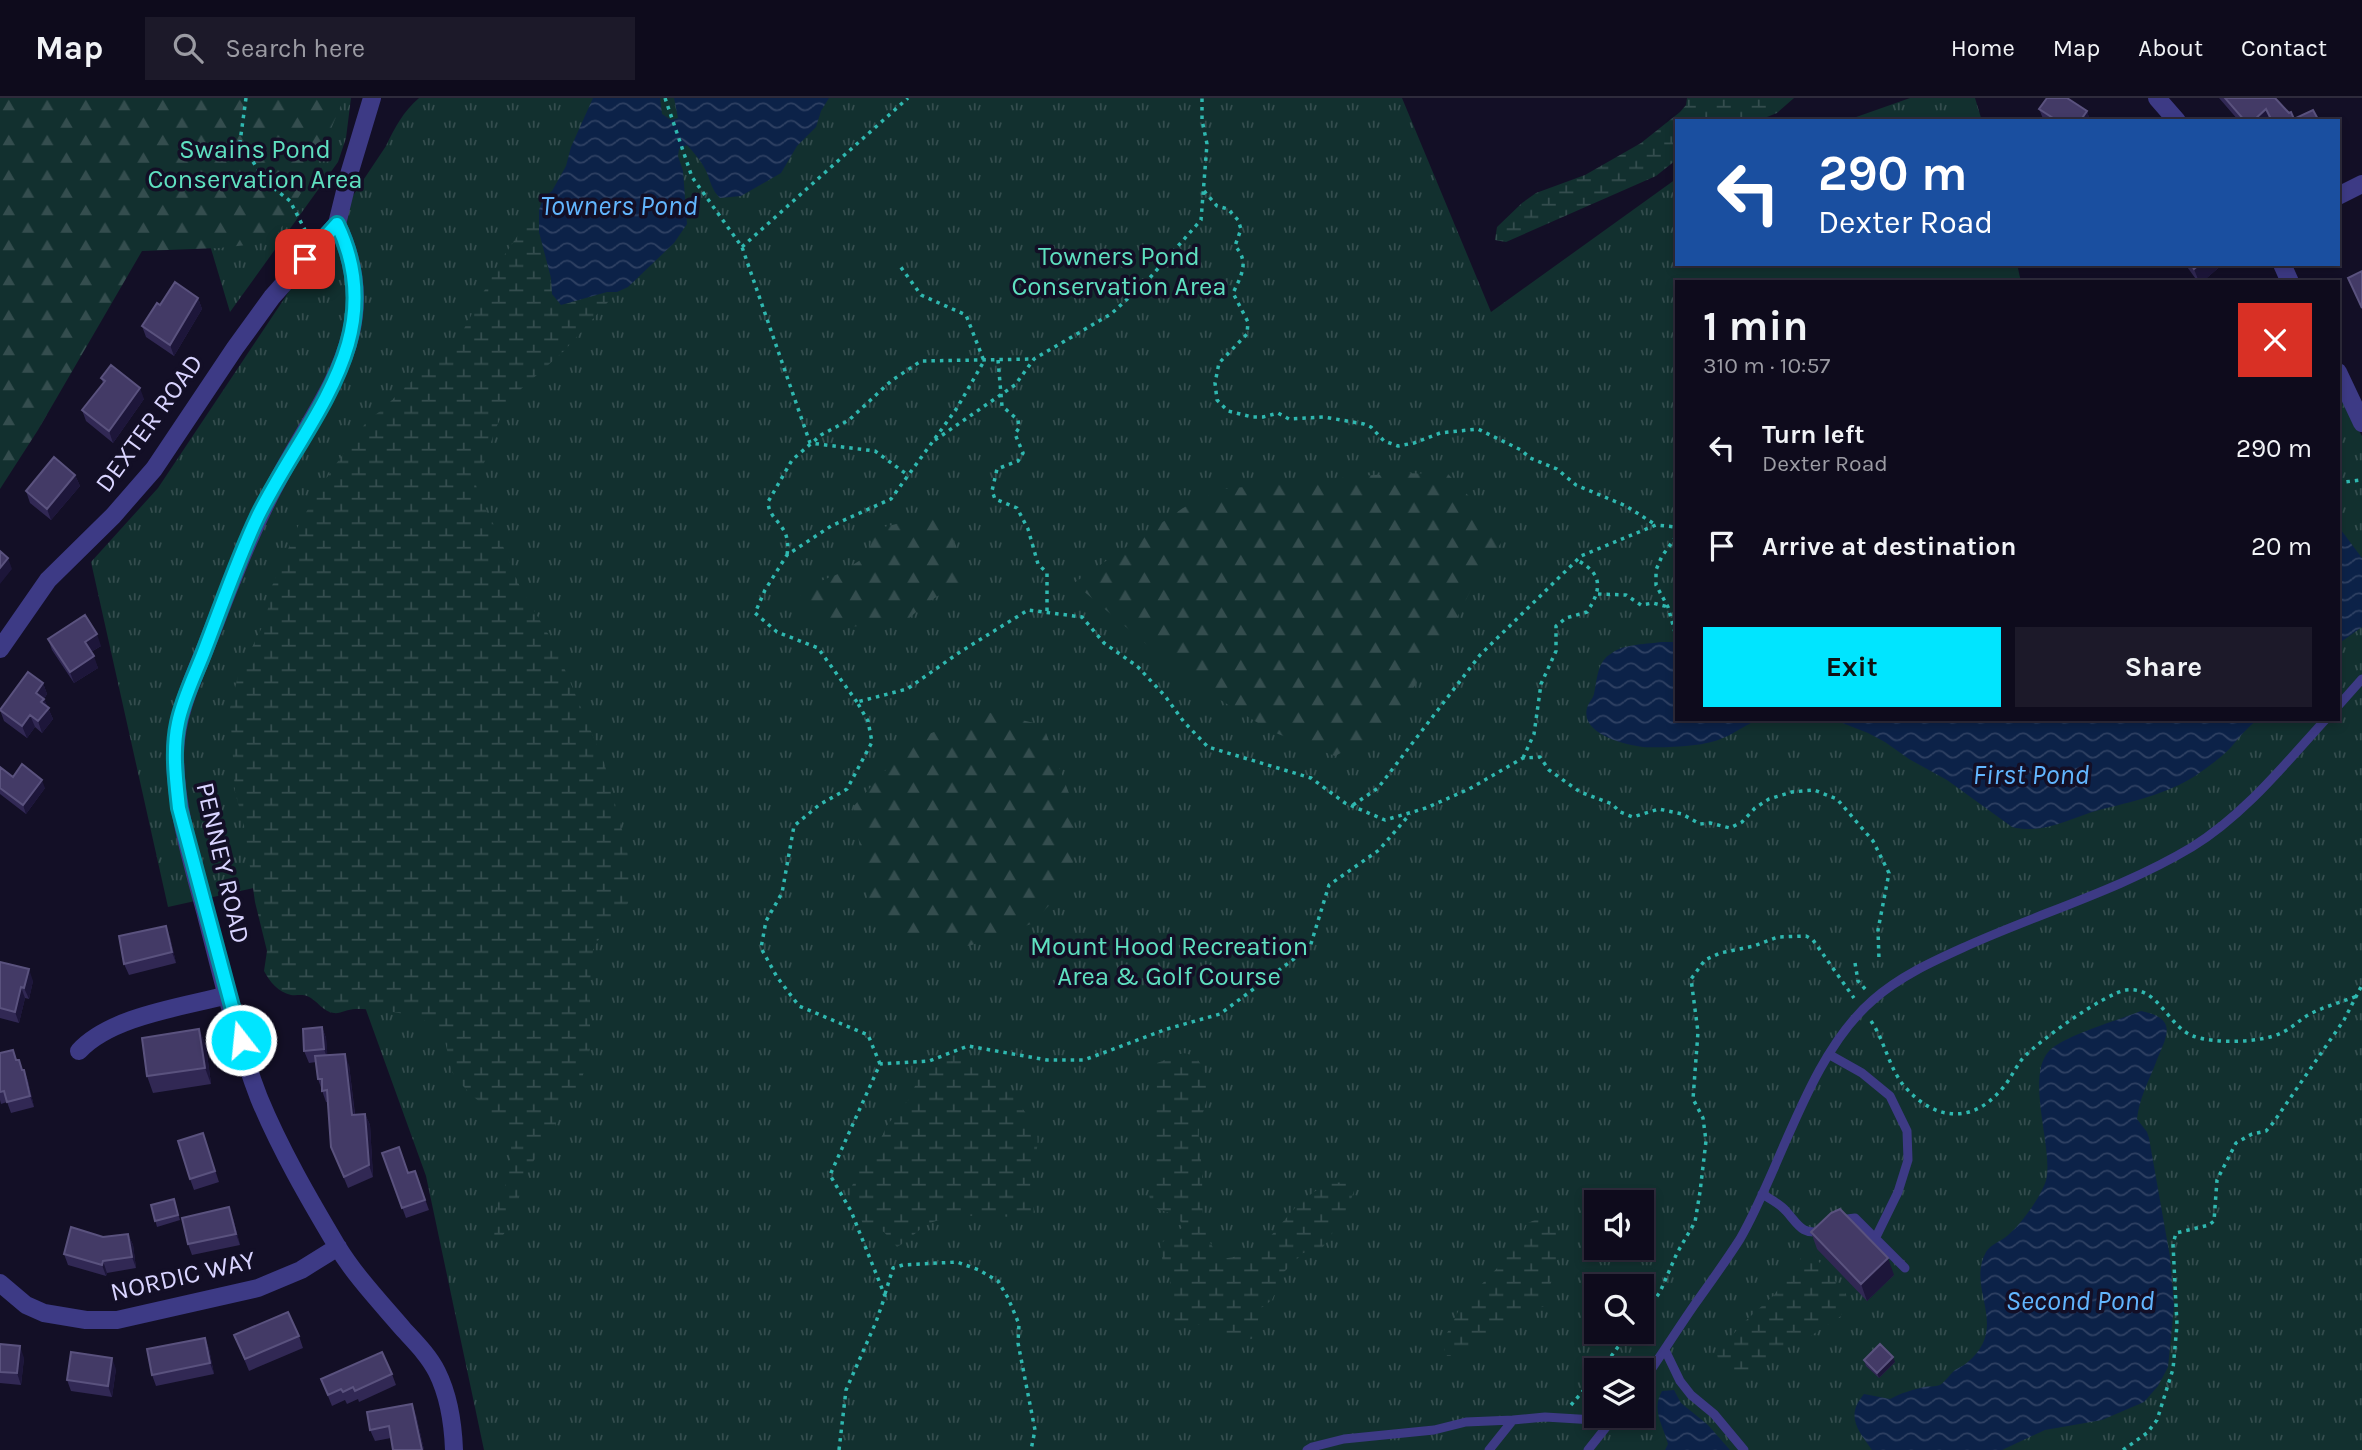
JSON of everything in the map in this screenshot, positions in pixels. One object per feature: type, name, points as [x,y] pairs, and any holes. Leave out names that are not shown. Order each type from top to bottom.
[{"type":"street","points":[[337,224],[364,118],[372,98]]},
{"type":"street","points":[[2157,98],[2175,119]]},
{"type":"street","points":[[2340,194],[2362,184]]},
{"type":"street","name":"DEXTER ROAD","points":[[0,649],[48,580],[113,516],[154,469],[265,307],[337,224]]},
{"type":"street","name":"PENNEY ROAD","points":[[337,224],[346,242],[356,290],[353,327],[346,354],[335,380],[258,517],[178,723],[176,772],[179,808],[228,995],[263,1106],[287,1156],[338,1247],[357,1276],[426,1355],[436,1371],[449,1405],[454,1450]]},
{"type":"street","points":[[2340,376],[2362,423]]},
{"type":"street","points":[[79,1051],[93,1037],[118,1024],[228,995]]},
{"type":"street","name":"NORDIC WAY","points":[[0,1283],[26,1305],[44,1313],[86,1320],[117,1320],[258,1288],[301,1270],[338,1247]]},
{"type":"lane","points":[[2340,704],[2362,679]]},
{"type":"lane","points":[[1654,1366],[1740,1239],[1811,1089],[1830,1055],[1862,1010],[1894,983],[1922,967],[1994,934],[2095,894],[2193,846],[2221,827],[2260,790],[2324,721]]},
{"type":"lane","points":[[1830,1055],[1862,1073],[1890,1096],[1907,1132],[1908,1160],[1898,1192],[1875,1239]]},
{"type":"lane","points":[[1762,1194],[1784,1209],[1803,1231],[1819,1232],[1838,1221],[1853,1217],[1905,1268]]},
{"type":"lane","points":[[1665,1350],[1680,1381],[1714,1414],[1744,1450]]},
{"type":"lane","points":[[1307,1450],[1344,1439],[1434,1430],[1466,1422],[1584,1418]]},
{"type":"lane","points":[[1489,1450],[1513,1420]]},
{"type":"lane","points":[[1588,1450],[1605,1428]]},
{"type":"path","points":[[246,98],[240,142],[267,183],[290,201],[305,230],[324,239]]},
{"type":"path","points":[[665,98],[692,177],[742,247],[810,443]]},
{"type":"path","points":[[742,247],[908,98]]},
{"type":"path","points":[[931,443],[1015,385],[1034,359],[1111,314],[1147,281],[1201,220],[1207,144],[1202,120],[1202,98]]},
{"type":"path","points":[[1204,191],[1217,206],[1228,209],[1238,220],[1241,229],[1235,246],[1245,262],[1233,293],[1248,321],[1247,334],[1219,363],[1216,383],[1217,400],[1228,411],[1263,418],[1278,413],[1289,419],[1324,417],[1364,424],[1371,427],[1384,441],[1398,446],[1440,433],[1478,429],[1557,469],[1576,485],[1626,506],[1656,525],[1675,527]]},
{"type":"path","points":[[900,266],[921,295],[966,315],[984,361]]},
{"type":"path","points":[[787,555],[789,540],[784,528],[768,508],[768,502],[792,460],[810,443],[849,420],[891,380],[921,360],[1034,359]]},
{"type":"path","points":[[998,360],[1002,406],[1018,420],[1019,428],[1016,434],[1023,453],[1018,461],[997,469],[992,491],[995,499],[1017,508],[1028,529],[1038,564],[1047,573],[1047,612]]},
{"type":"path","points":[[885,1296],[851,1211],[830,1175],[880,1064],[868,1035],[799,1006],[777,977],[761,948],[766,921],[782,893],[794,826],[819,805],[847,789],[872,742],[868,721],[818,648],[776,632],[755,612],[787,555],[831,526],[891,499],[957,408],[984,361]]},
{"type":"path","points":[[810,443],[875,451],[909,476]]},
{"type":"path","points":[[2340,483],[2360,480]]},
{"type":"path","points":[[1353,805],[1378,788],[1480,655],[1581,556],[1656,525]]},
{"type":"path","points":[[1675,538],[1656,570],[1656,585],[1668,607],[1675,632]]},
{"type":"path","points":[[1524,758],[1534,734],[1541,684],[1556,651],[1556,626],[1566,618],[1587,612],[1598,594],[1594,572],[1577,560]]},
{"type":"path","points":[[1598,594],[1626,595],[1641,605],[1653,603],[1668,607]]},
{"type":"path","points":[[857,702],[907,689],[1028,610],[1082,617],[1104,643],[1137,666],[1208,747],[1311,778],[1345,803],[1385,820],[1469,789],[1524,758],[1540,757],[1549,770],[1580,792],[1612,804],[1620,812],[1633,817],[1659,809],[1682,814],[1700,824],[1730,828],[1742,822],[1755,808],[1769,799],[1792,792],[1814,790],[1837,799],[1873,841],[1889,873],[1878,930],[1880,959]]},
{"type":"path","points":[[880,1064],[929,1061],[968,1046],[1047,1060],[1084,1060],[1167,1028],[1220,1014],[1310,947],[1329,885],[1379,850],[1412,812]]},
{"type":"path","points":[[1654,1300],[1695,1223],[1706,1141],[1703,1118],[1693,1099],[1698,1032],[1691,979],[1705,960],[1720,953],[1754,946],[1778,937],[1806,936],[1813,940],[1879,1034],[1906,1088],[1934,1110],[1963,1114],[1980,1109],[1996,1096],[2020,1062],[2040,1042],[2118,992],[2128,990],[2145,993],[2158,1002],[2183,1031],[2197,1038],[2223,1041],[2279,1035],[2316,1011],[2357,996]]},
{"type":"path","points":[[1855,963],[1858,981],[1867,992]]},
{"type":"path","points":[[2123,1450],[2147,1433],[2157,1420],[2173,1369],[2177,1342],[2173,1244],[2176,1233],[2209,1225],[2214,1221],[2217,1180],[2235,1143],[2252,1134],[2266,1131],[2273,1124],[2340,1026],[2362,985]]},
{"type":"path","points":[[839,1450],[846,1390],[876,1322],[893,1268],[957,1262],[998,1281],[1019,1324],[1018,1343],[1035,1430],[1031,1450]]},
{"type":"path","points":[[1551,1417],[1570,1407],[1584,1390]]},
{"type":"green space","name":"Swains Pond Conservation Area","points":[[0,98],[351,98],[346,138],[338,162],[230,312],[166,99]]},
{"type":"green space","points":[[0,98],[344,98],[313,172],[273,242],[219,248],[142,251],[38,430],[0,489]]},
{"type":"green space","name":"Mount Hood Recreation Area & Golf Course","points":[[419,98],[1402,98],[1491,312],[1675,180],[1675,266],[2017,266],[2021,280],[1675,280],[1675,721],[2340,721],[2340,398],[2362,436],[2362,1450],[484,1450],[426,1176],[317,874],[168,907],[91,562],[158,488],[386,146],[400,120]]},
{"type":"green space","points":[[1687,98],[1794,98],[1777,113],[1762,119],[1675,119],[1675,161],[1656,176],[1506,242],[1495,240],[1497,227],[1536,193],[1585,175],[1641,143],[1686,105]]},
{"type":"green space","points":[[1910,98],[1975,98],[1981,119],[1851,119]]},
{"type":"green space","points":[[539,210],[539,232],[555,300],[561,305],[607,292],[617,292],[564,351],[521,389],[504,411],[485,461],[475,479],[478,495],[495,527],[520,587],[554,644],[604,762],[627,849],[631,887],[628,903],[622,913],[606,926],[593,950],[590,1049],[580,1086],[561,1109],[553,1131],[523,1180],[518,1202],[511,1211],[504,1234],[495,1241],[498,1199],[506,1183],[510,1163],[509,1133],[454,1076],[442,1036],[427,1022],[411,1016],[355,1009],[330,1012],[307,996],[282,992],[264,971],[267,951],[255,902],[244,825],[235,792],[230,708],[238,676],[266,619],[272,586],[299,524],[331,471],[367,421],[458,340],[499,263],[527,222]]},
{"type":"green space","points":[[1396,473],[1448,474],[1479,507],[1503,540],[1477,578],[1450,631],[1387,729],[1335,756],[1273,732],[1191,682],[1074,583],[1183,508],[1222,489]]},
{"type":"green space","points":[[939,514],[956,546],[961,581],[924,605],[906,621],[831,629],[799,604],[801,589],[838,574],[867,556],[875,529]]},
{"type":"green space","points":[[987,712],[1043,725],[1075,809],[1072,882],[1031,924],[969,946],[909,934],[870,906],[853,807],[918,738]]},
{"type":"green space","points":[[1183,1053],[1199,1061],[1206,1077],[1208,1095],[1199,1133],[1202,1207],[1205,1229],[1222,1259],[1239,1256],[1261,1247],[1301,1201],[1328,1183],[1351,1182],[1355,1188],[1349,1205],[1322,1248],[1303,1253],[1284,1272],[1272,1300],[1261,1308],[1254,1338],[1232,1341],[1223,1338],[1206,1322],[1189,1328],[1175,1324],[1170,1279],[1163,1264],[1160,1244],[1183,1227],[1178,1216],[1152,1207],[1149,1195],[1155,1177],[1157,1063]]},
{"type":"green space","points":[[942,1056],[968,1056],[991,1073],[1020,1105],[1034,1126],[1038,1140],[1030,1187],[1034,1210],[1032,1218],[982,1216],[944,1219],[933,1222],[897,1247],[884,1232],[863,1226],[851,1195],[851,1188],[888,1124],[910,1098],[922,1069],[929,1061]]},
{"type":"green space","points":[[1537,1219],[1553,1222],[1558,1243],[1556,1264],[1544,1306],[1507,1319],[1471,1349],[1456,1356],[1447,1356],[1443,1346],[1444,1339],[1461,1306],[1500,1265],[1528,1223]]},
{"type":"green space","points":[[1814,1256],[1846,1294],[1847,1301],[1841,1316],[1806,1339],[1786,1346],[1751,1372],[1720,1373],[1717,1353],[1742,1324],[1774,1295],[1801,1258]]},
{"type":"water","name":"Towners Pond","points":[[593,98],[660,98],[662,114],[671,120],[678,118],[674,98],[829,98],[816,127],[797,146],[781,173],[741,196],[720,198],[693,151],[687,145],[679,149],[687,224],[674,243],[628,287],[561,305],[552,294],[551,278],[539,232],[539,210],[543,198],[552,191],[566,166],[571,147]]},
{"type":"water","points":[[2340,529],[2362,558],[2362,627],[2340,643]]},
{"type":"water","points":[[1675,642],[1675,721],[1756,721],[1715,741],[1684,746],[1635,746],[1616,741],[1597,731],[1590,725],[1587,708],[1593,696],[1598,673],[1605,658],[1627,646]]},
{"type":"water","name":"First Pond","points":[[1837,721],[2256,721],[2220,758],[2173,788],[2035,829],[2012,827],[1947,780],[1868,733]]},
{"type":"water","name":"Second Pond","points":[[2141,1011],[2161,1019],[2166,1024],[2167,1031],[2137,1119],[2149,1138],[2170,1257],[2174,1307],[2168,1367],[2158,1386],[2144,1402],[2102,1420],[2045,1430],[2002,1450],[1872,1450],[1858,1429],[1854,1416],[1858,1402],[1864,1394],[1890,1399],[1915,1389],[1940,1385],[1978,1351],[1985,1337],[1987,1323],[1981,1266],[1986,1252],[2019,1224],[2032,1208],[2046,1182],[2047,1161],[2039,1093],[2042,1062],[2056,1045]]},
{"type":"water","points":[[1674,1390],[1681,1403],[1708,1425],[1730,1450],[1665,1450],[1668,1444],[1659,1418],[1659,1398],[1662,1391]]},
{"type":"building","points":[[2047,98],[2067,98],[2087,111],[2081,119],[2054,119],[2039,109]]},
{"type":"building","points":[[2225,98],[2275,98],[2291,112],[2294,119],[2271,119],[2266,109],[2255,119],[2243,119]]},
{"type":"building","points":[[2313,110],[2318,119],[2294,119]]},
{"type":"building","points":[[2362,271],[2362,308],[2348,278]]},
{"type":"building","points":[[175,282],[198,298],[170,345],[142,326]]},
{"type":"building","points":[[111,365],[140,388],[109,431],[82,410],[105,381],[101,378]]},
{"type":"building","points":[[54,457],[75,475],[47,509],[26,491]]},
{"type":"building","points":[[0,551],[8,558],[0,568]]},
{"type":"building","points":[[85,615],[97,634],[85,642],[94,656],[70,672],[48,639]]},
{"type":"building","points":[[28,672],[43,683],[36,693],[44,699],[41,702],[49,708],[38,721],[30,715],[22,726],[0,710]]},
{"type":"building","points":[[22,764],[42,780],[23,805],[0,788],[0,767],[13,777]]},
{"type":"building","points":[[166,926],[172,952],[124,964],[119,936]]},
{"type":"building","points":[[0,962],[29,969],[15,1012],[0,1008]]},
{"type":"building","points":[[322,1027],[324,1049],[304,1051],[303,1029]]},
{"type":"building","points":[[199,1029],[205,1068],[147,1076],[142,1038]]},
{"type":"building","points":[[13,1050],[16,1060],[19,1060],[24,1070],[30,1096],[7,1102],[4,1091],[0,1092],[0,1053]]},
{"type":"building","points":[[345,1054],[352,1115],[365,1114],[369,1165],[344,1177],[331,1147],[327,1090],[322,1091],[322,1079],[318,1079],[315,1056]]},
{"type":"building","points":[[203,1133],[215,1171],[190,1179],[178,1141]]},
{"type":"building","points":[[399,1147],[408,1173],[415,1171],[425,1200],[402,1208],[382,1153]]},
{"type":"building","points":[[174,1199],[178,1215],[155,1221],[151,1205]]},
{"type":"building","points":[[229,1207],[236,1234],[188,1244],[182,1218]]},
{"type":"building","points":[[1840,1209],[1888,1258],[1861,1284],[1811,1232],[1831,1213]]},
{"type":"building","points":[[71,1227],[103,1237],[128,1234],[132,1257],[103,1261],[102,1265],[64,1254]]},
{"type":"building","points":[[288,1312],[299,1336],[245,1359],[234,1335]]},
{"type":"building","points":[[205,1338],[210,1363],[152,1375],[147,1349]]},
{"type":"building","points":[[0,1344],[20,1346],[17,1373],[0,1372]]},
{"type":"building","points":[[1880,1344],[1893,1357],[1877,1373],[1864,1360]]},
{"type":"building","points":[[71,1352],[112,1358],[108,1386],[67,1380]]},
{"type":"building","points":[[382,1352],[392,1374],[355,1391],[353,1387],[328,1395],[321,1379]]},
{"type":"building","points":[[412,1404],[422,1450],[393,1450],[389,1426],[370,1430],[367,1412]]},
{"type":"route","points":[[241,1040],[179,808],[175,749],[178,723],[189,691],[258,517],[335,380],[346,354],[353,327],[356,290],[346,242],[337,224],[305,259]]},
{"type":"park label","name":"Towners Pond Conservation Area","points":[[1119,271]]}]
